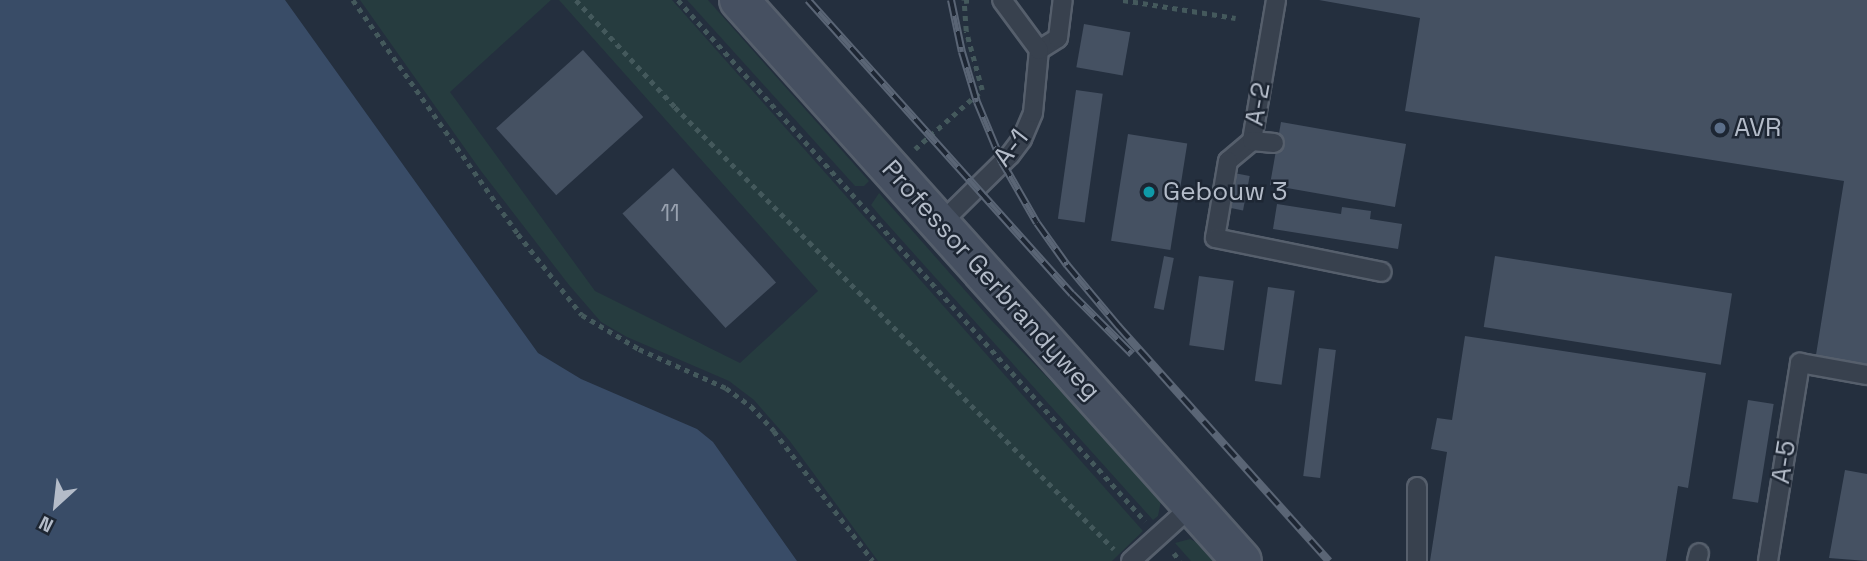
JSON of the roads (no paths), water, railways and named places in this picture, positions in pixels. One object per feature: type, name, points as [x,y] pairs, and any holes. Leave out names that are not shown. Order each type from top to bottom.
[{"type":"street","name":"Professor Gerbrandyweg","points":[[739,0],[1242,561]]},
{"type":"lane","points":[[1002,0],[1039,50],[1058,38],[1063,0]]},
{"type":"lane","name":"A-2","points":[[1276,0],[1252,141],[1228,161],[1215,238],[1382,272]]},
{"type":"lane","name":"A-1","points":[[939,225],[1022,139],[1033,113],[1039,50]]},
{"type":"lane","points":[[1252,141],[1274,143]]},
{"type":"lane","name":"A-5","points":[[1769,561],[1800,363],[1867,375]]},
{"type":"lane","points":[[1417,487],[1417,561]]},
{"type":"lane","points":[[1124,556],[1159,537],[1193,505]]},
{"type":"water","points":[[0,0],[285,0],[538,353],[581,379],[697,429],[713,442],[797,561],[0,561]]},
{"type":"railway","points":[[808,0],[1072,294],[1132,354]]},
{"type":"railway","points":[[951,0],[962,52],[977,102],[1002,162],[1037,223],[1067,265],[1118,326],[1329,561]]},
{"type":"place","name":"AVR","points":[[1720,128]]},
{"type":"place","name":"Gebouw 3","points":[[1149,192]]}]
